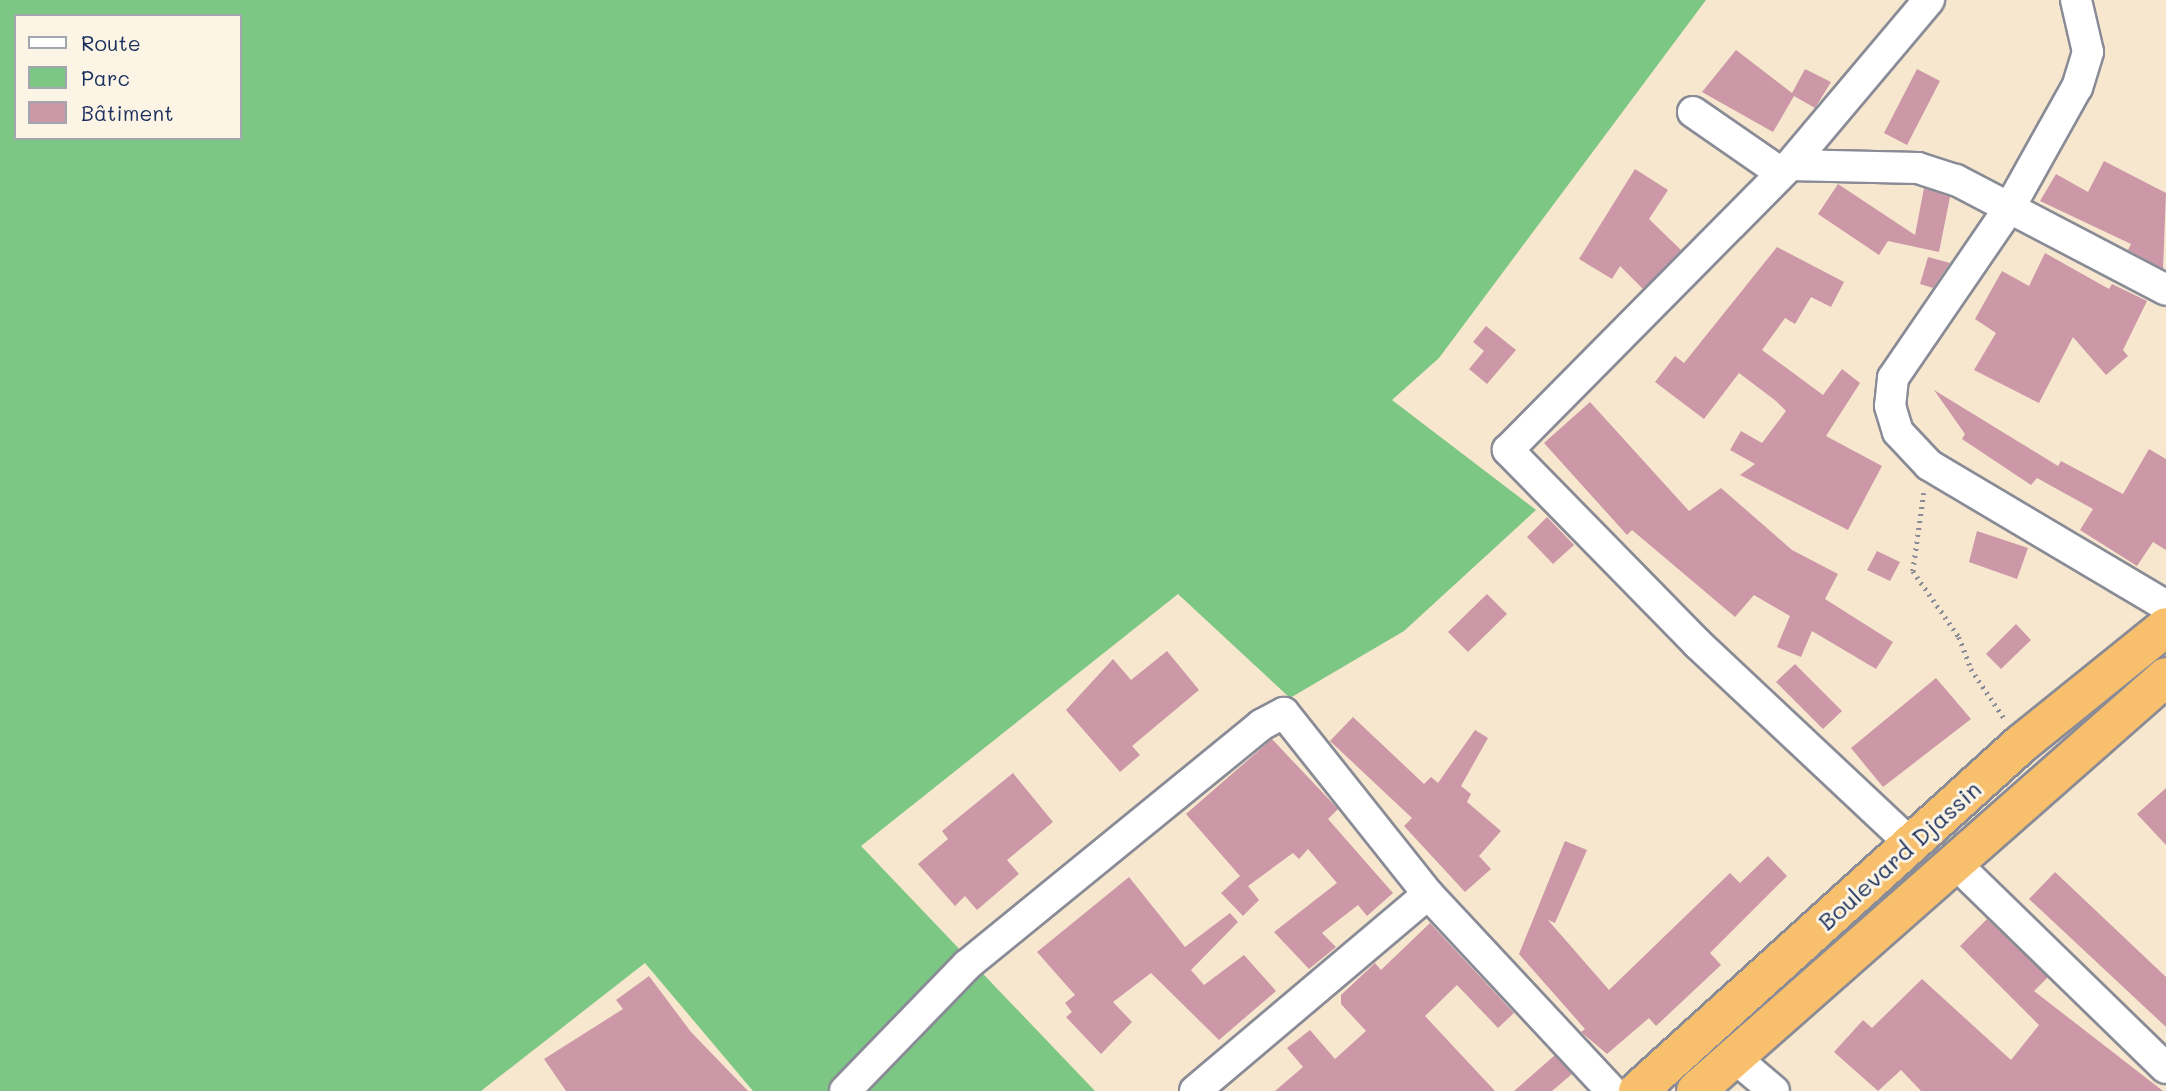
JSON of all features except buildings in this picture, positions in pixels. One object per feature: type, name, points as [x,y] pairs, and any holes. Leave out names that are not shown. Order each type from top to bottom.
[{"type":"highway","name":"Boulevard Djassin","points":[[1638,1091],[2021,744],[2166,627]]},
{"type":"highway","name":"Boulevard Djassin","points":[[1696,1091],[2166,677]]},
{"type":"street","points":[[1912,845],[1698,644],[1508,450],[1786,169],[1929,0]]},
{"type":"street","points":[[2076,0],[2088,52],[2077,88],[2010,207],[1893,378],[1890,405],[1898,432],[1929,464],[2166,606]]},
{"type":"street","points":[[1693,112],[1786,169],[1918,168],[2010,207],[2166,290]]},
{"type":"street","points":[[845,1091],[967,965],[1261,724],[1284,713],[1428,894],[1612,1091]]},
{"type":"street","points":[[1955,863],[2166,1068]]},
{"type":"street","points":[[1195,1091],[1428,894]]},
{"type":"street","points":[[1735,1058],[1774,1091]]},
{"type":"path","points":[[1929,464],[1913,571],[2021,744]]},
{"type":"green space","points":[[0,0],[1706,0],[1439,358],[1392,400],[1536,510],[1404,631],[1290,698],[1178,594],[861,846],[1095,1091],[753,1091],[645,963],[481,1091],[0,1091]]}]
